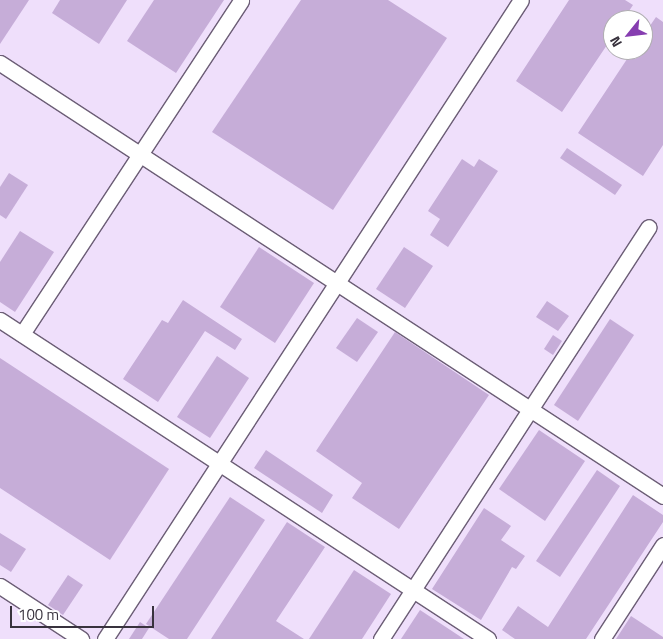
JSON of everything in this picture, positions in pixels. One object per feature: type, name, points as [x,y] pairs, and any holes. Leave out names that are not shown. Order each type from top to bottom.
[{"type":"lane","points":[[22,334],[241,0]]},
{"type":"lane","points":[[105,639],[521,0]]},
{"type":"lane","points":[[0,63],[663,496]]},
{"type":"lane","points":[[380,639],[649,227]]},
{"type":"lane","points":[[0,320],[488,639]]},
{"type":"lane","points":[[602,639],[663,546]]},
{"type":"lane","points":[[0,586],[82,639]]},
{"type":"building","points":[[0,0],[29,0],[0,44]]},
{"type":"building","points":[[60,0],[127,0],[99,44],[52,13]]},
{"type":"building","points":[[154,0],[224,0],[176,73],[127,41]]},
{"type":"building","points":[[301,0],[388,0],[447,38],[333,210],[212,132]]},
{"type":"building","points":[[569,0],[625,0],[633,5],[630,10],[603,10],[603,51],[562,112],[516,81]]},
{"type":"building","points":[[656,17],[663,22],[663,145],[643,176],[578,133],[626,60],[653,60],[653,21]]},
{"type":"building","points":[[567,148],[622,185],[615,195],[560,158]]},
{"type":"building","points":[[462,159],[474,167],[479,159],[498,171],[448,247],[430,235],[440,219],[428,211]]},
{"type":"building","points":[[9,173],[28,185],[6,219],[0,215],[0,187]]},
{"type":"building","points":[[20,231],[54,252],[15,312],[0,302],[0,262]]},
{"type":"building","points":[[259,247],[314,283],[275,343],[220,307]]},
{"type":"building","points":[[404,247],[433,266],[405,308],[376,289]]},
{"type":"building","points":[[183,300],[242,339],[235,350],[205,331],[158,402],[123,379],[162,320],[168,323]]},
{"type":"building","points":[[547,301],[569,316],[558,331],[536,317]]},
{"type":"building","points":[[357,318],[378,332],[357,362],[336,348]]},
{"type":"building","points":[[610,319],[634,335],[578,421],[554,405]]},
{"type":"building","points":[[395,332],[489,395],[399,529],[352,498],[362,483],[316,451]]},
{"type":"building","points":[[553,335],[562,341],[553,355],[544,349]]},
{"type":"building","points":[[217,356],[249,378],[210,438],[177,417]]},
{"type":"building","points":[[0,358],[169,469],[110,560],[0,488]]},
{"type":"building","points":[[539,430],[585,461],[545,521],[499,489]]},
{"type":"building","points":[[266,450],[333,495],[322,513],[254,468]]},
{"type":"building","points":[[597,470],[620,486],[560,577],[536,561]]},
{"type":"building","points":[[633,495],[663,515],[663,522],[586,639],[515,639],[502,630],[518,606],[548,627]]},
{"type":"building","points":[[230,497],[265,520],[187,639],[169,639],[146,624]]},
{"type":"building","points":[[484,508],[511,526],[501,540],[525,556],[516,569],[512,567],[481,620],[432,589]]},
{"type":"building","points":[[287,522],[325,547],[276,621],[304,639],[211,639]]},
{"type":"building","points":[[0,533],[26,549],[11,572],[0,565]]},
{"type":"building","points":[[354,570],[391,594],[362,639],[309,639]]},
{"type":"building","points":[[68,575],[83,585],[63,615],[48,605]]},
{"type":"building","points":[[420,610],[464,639],[401,639]]},
{"type":"building","points":[[631,616],[663,637],[663,639],[616,639]]},
{"type":"building","points":[[140,622],[149,628],[142,639],[129,639]]}]
